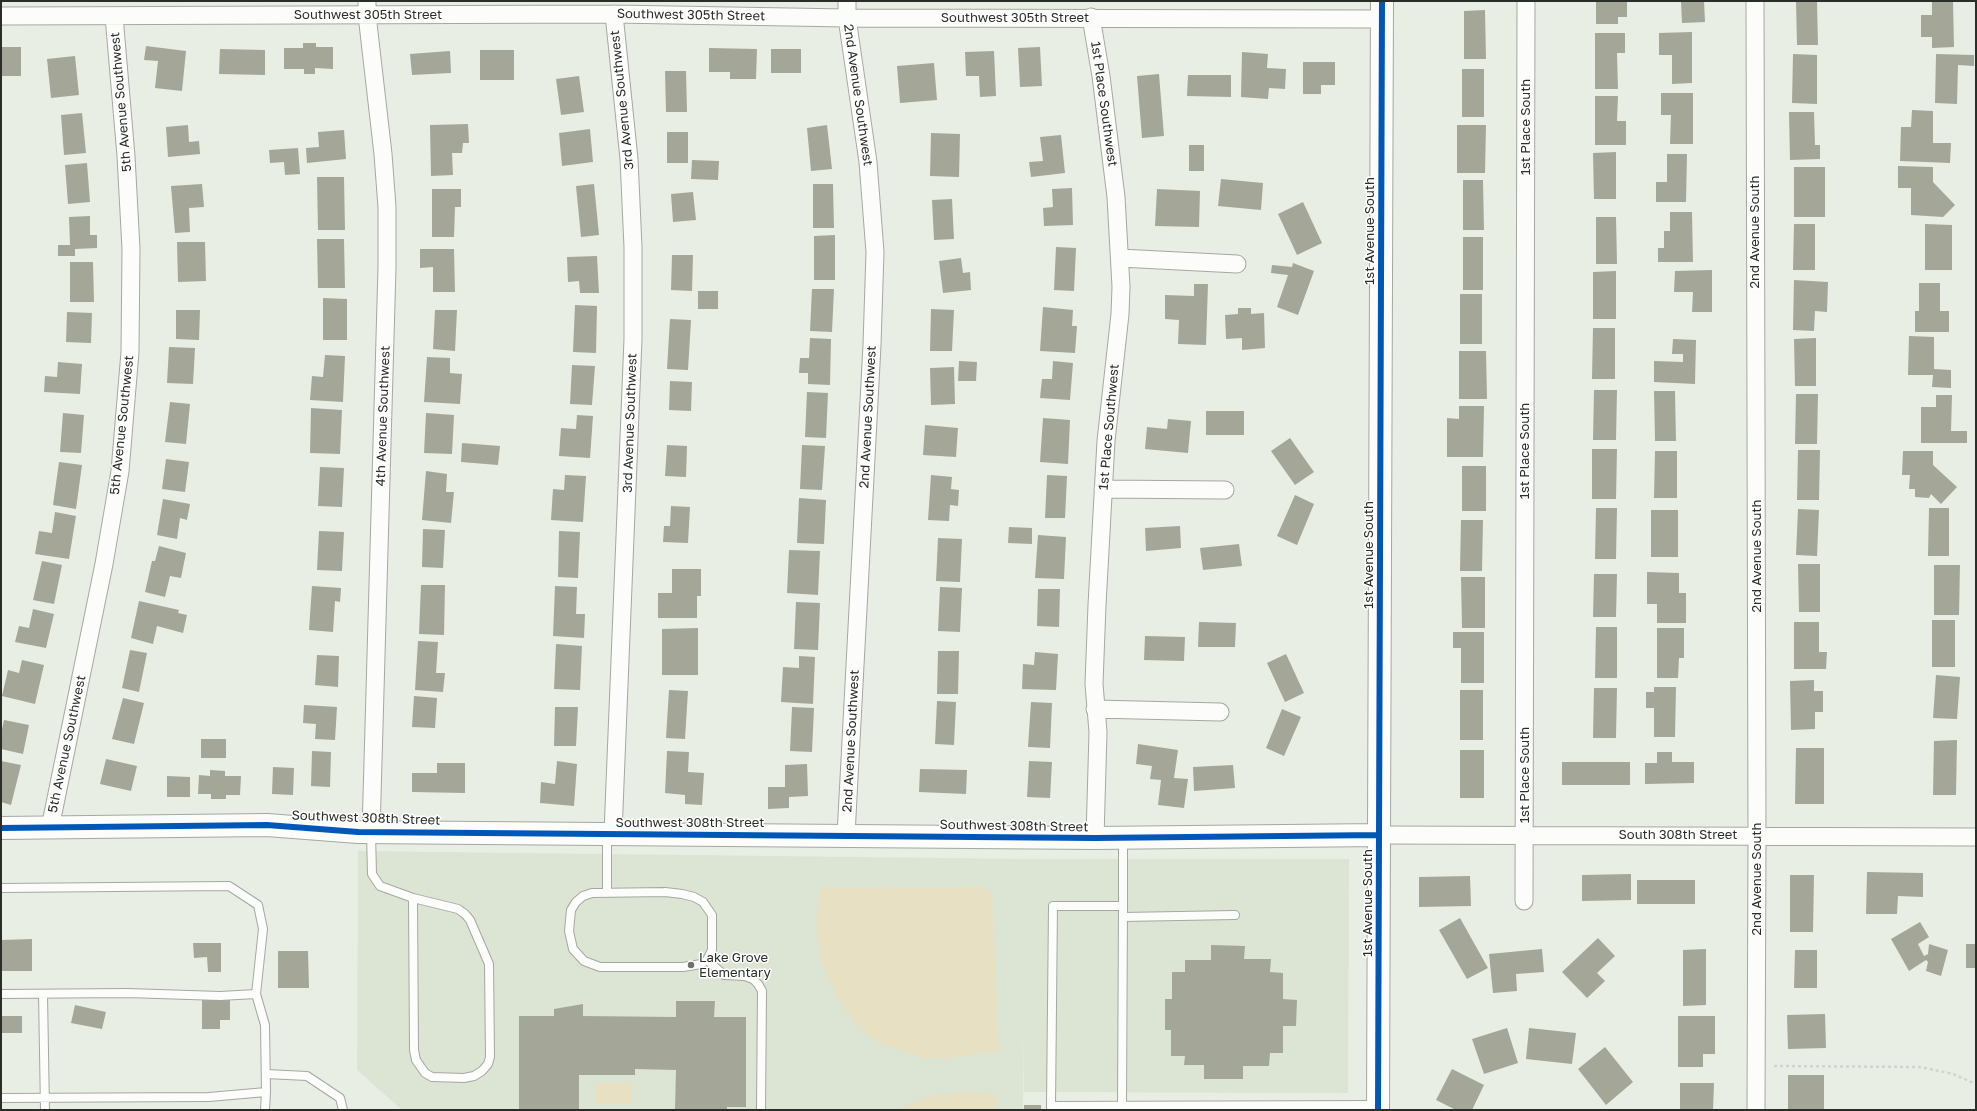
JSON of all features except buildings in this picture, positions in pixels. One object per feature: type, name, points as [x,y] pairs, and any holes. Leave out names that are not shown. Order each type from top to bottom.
[{"type":"street","name":"2nd Avenue Southwest","points":[[846,835],[872,345],[875,252],[868,162],[847,18],[847,1]]},
{"type":"street","name":"1st Place South","points":[[1524,901],[1526,1]]},
{"type":"street","name":"2nd Avenue South","points":[[1755,1],[1758,836],[1756,1110]]},
{"type":"street","name":"Southwest 305th Street","points":[[1,16],[114,16],[367,8],[847,18],[1091,18],[1382,10]]},
{"type":"street","name":"4th Avenue Southwest","points":[[367,8],[383,154],[387,207],[388,267],[371,832]]},
{"type":"street","name":"1st Avenue South","points":[[1378,1108],[1382,10]]},
{"type":"street","name":"3rd Avenue Southwest","points":[[610,833],[633,339],[633,247],[629,159],[614,14]]},
{"type":"street","name":"5th Avenue Southwest","points":[[50,828],[104,564],[120,471],[130,352],[131,249],[126,156],[114,16]]},
{"type":"street","name":"1st Place Southwest","points":[[1091,18],[1110,140],[1116,196],[1120,258],[1120,314],[1111,392],[1103,489],[1094,659],[1095,709],[1098,732],[1095,838]]},
{"type":"street","points":[[1120,258],[1237,264]]},
{"type":"street","points":[[1103,489],[1225,490]]},
{"type":"street","points":[[1095,709],[1220,712]]},
{"type":"street","name":"Southwest 308th Street","points":[[1,828],[267,825],[371,832],[1095,838],[1123,836],[1379,835]]},
{"type":"street","name":"South 308th Street","points":[[1379,835],[1525,834],[1976,837]]},
{"type":"lane","points":[[371,832],[374,880],[380,886],[413,898],[458,909],[465,914],[470,920],[489,964],[490,1057],[488,1064],[482,1071],[474,1076],[464,1078],[432,1077],[425,1073],[416,1060],[414,1050],[413,898]]},
{"type":"lane","points":[[606,893],[610,833]]},
{"type":"lane","points":[[1122,1106],[1123,836]]},
{"type":"lane","points":[[1,888],[229,886],[258,905],[263,929],[256,994],[265,1025],[265,1110]]},
{"type":"lane","points":[[592,893],[606,893],[682,894],[703,902],[712,915],[713,923],[712,950],[707,960],[694,966],[683,967],[600,966],[584,961],[573,949],[569,930],[571,910],[576,902],[583,896],[592,893]]},
{"type":"lane","points":[[1123,906],[1053,906],[1051,1108],[1106,1108],[1122,1106],[1378,1108]]},
{"type":"lane","points":[[1123,917],[1235,916]]},
{"type":"lane","points":[[707,960],[724,975],[745,976],[753,979],[762,991],[761,1110]]},
{"type":"lane","points":[[1,994],[220,996],[256,994]]},
{"type":"lane","points":[[43,994],[45,1110]]},
{"type":"lane","points":[[266,1074],[307,1076],[340,1098],[344,1110]]},
{"type":"lane","points":[[1,1098],[209,1097],[266,1092]]},
{"type":"path","points":[[1757,1066],[1920,1067],[1953,1074],[1976,1084]]},
{"type":"shaded area","name":"Lake Grove Elementary","points":[[358,851],[1025,859],[1349,859],[1348,1093],[1024,1092],[1024,1033],[1023,1110],[402,1110],[357,1070]]},
{"type":"shaded area","points":[[982,887],[992,896],[999,1051],[949,1058],[925,1058],[885,1046],[869,1036],[856,1024],[842,1005],[829,982],[819,954],[816,922],[820,888]]},
{"type":"shaded area","points":[[596,1083],[631,1083],[631,1104],[596,1104]]},
{"type":"shaded area","points":[[963,1092],[997,1095],[997,1110],[896,1110],[932,1095]]},
{"type":"cycle path","points":[[1378,1110],[1382,1]]},
{"type":"cycle path","points":[[1,828],[267,825],[358,832],[1095,838],[1379,835]]},
{"type":"place","name":"Lake Grove Elementary","points":[[691,965]]}]
